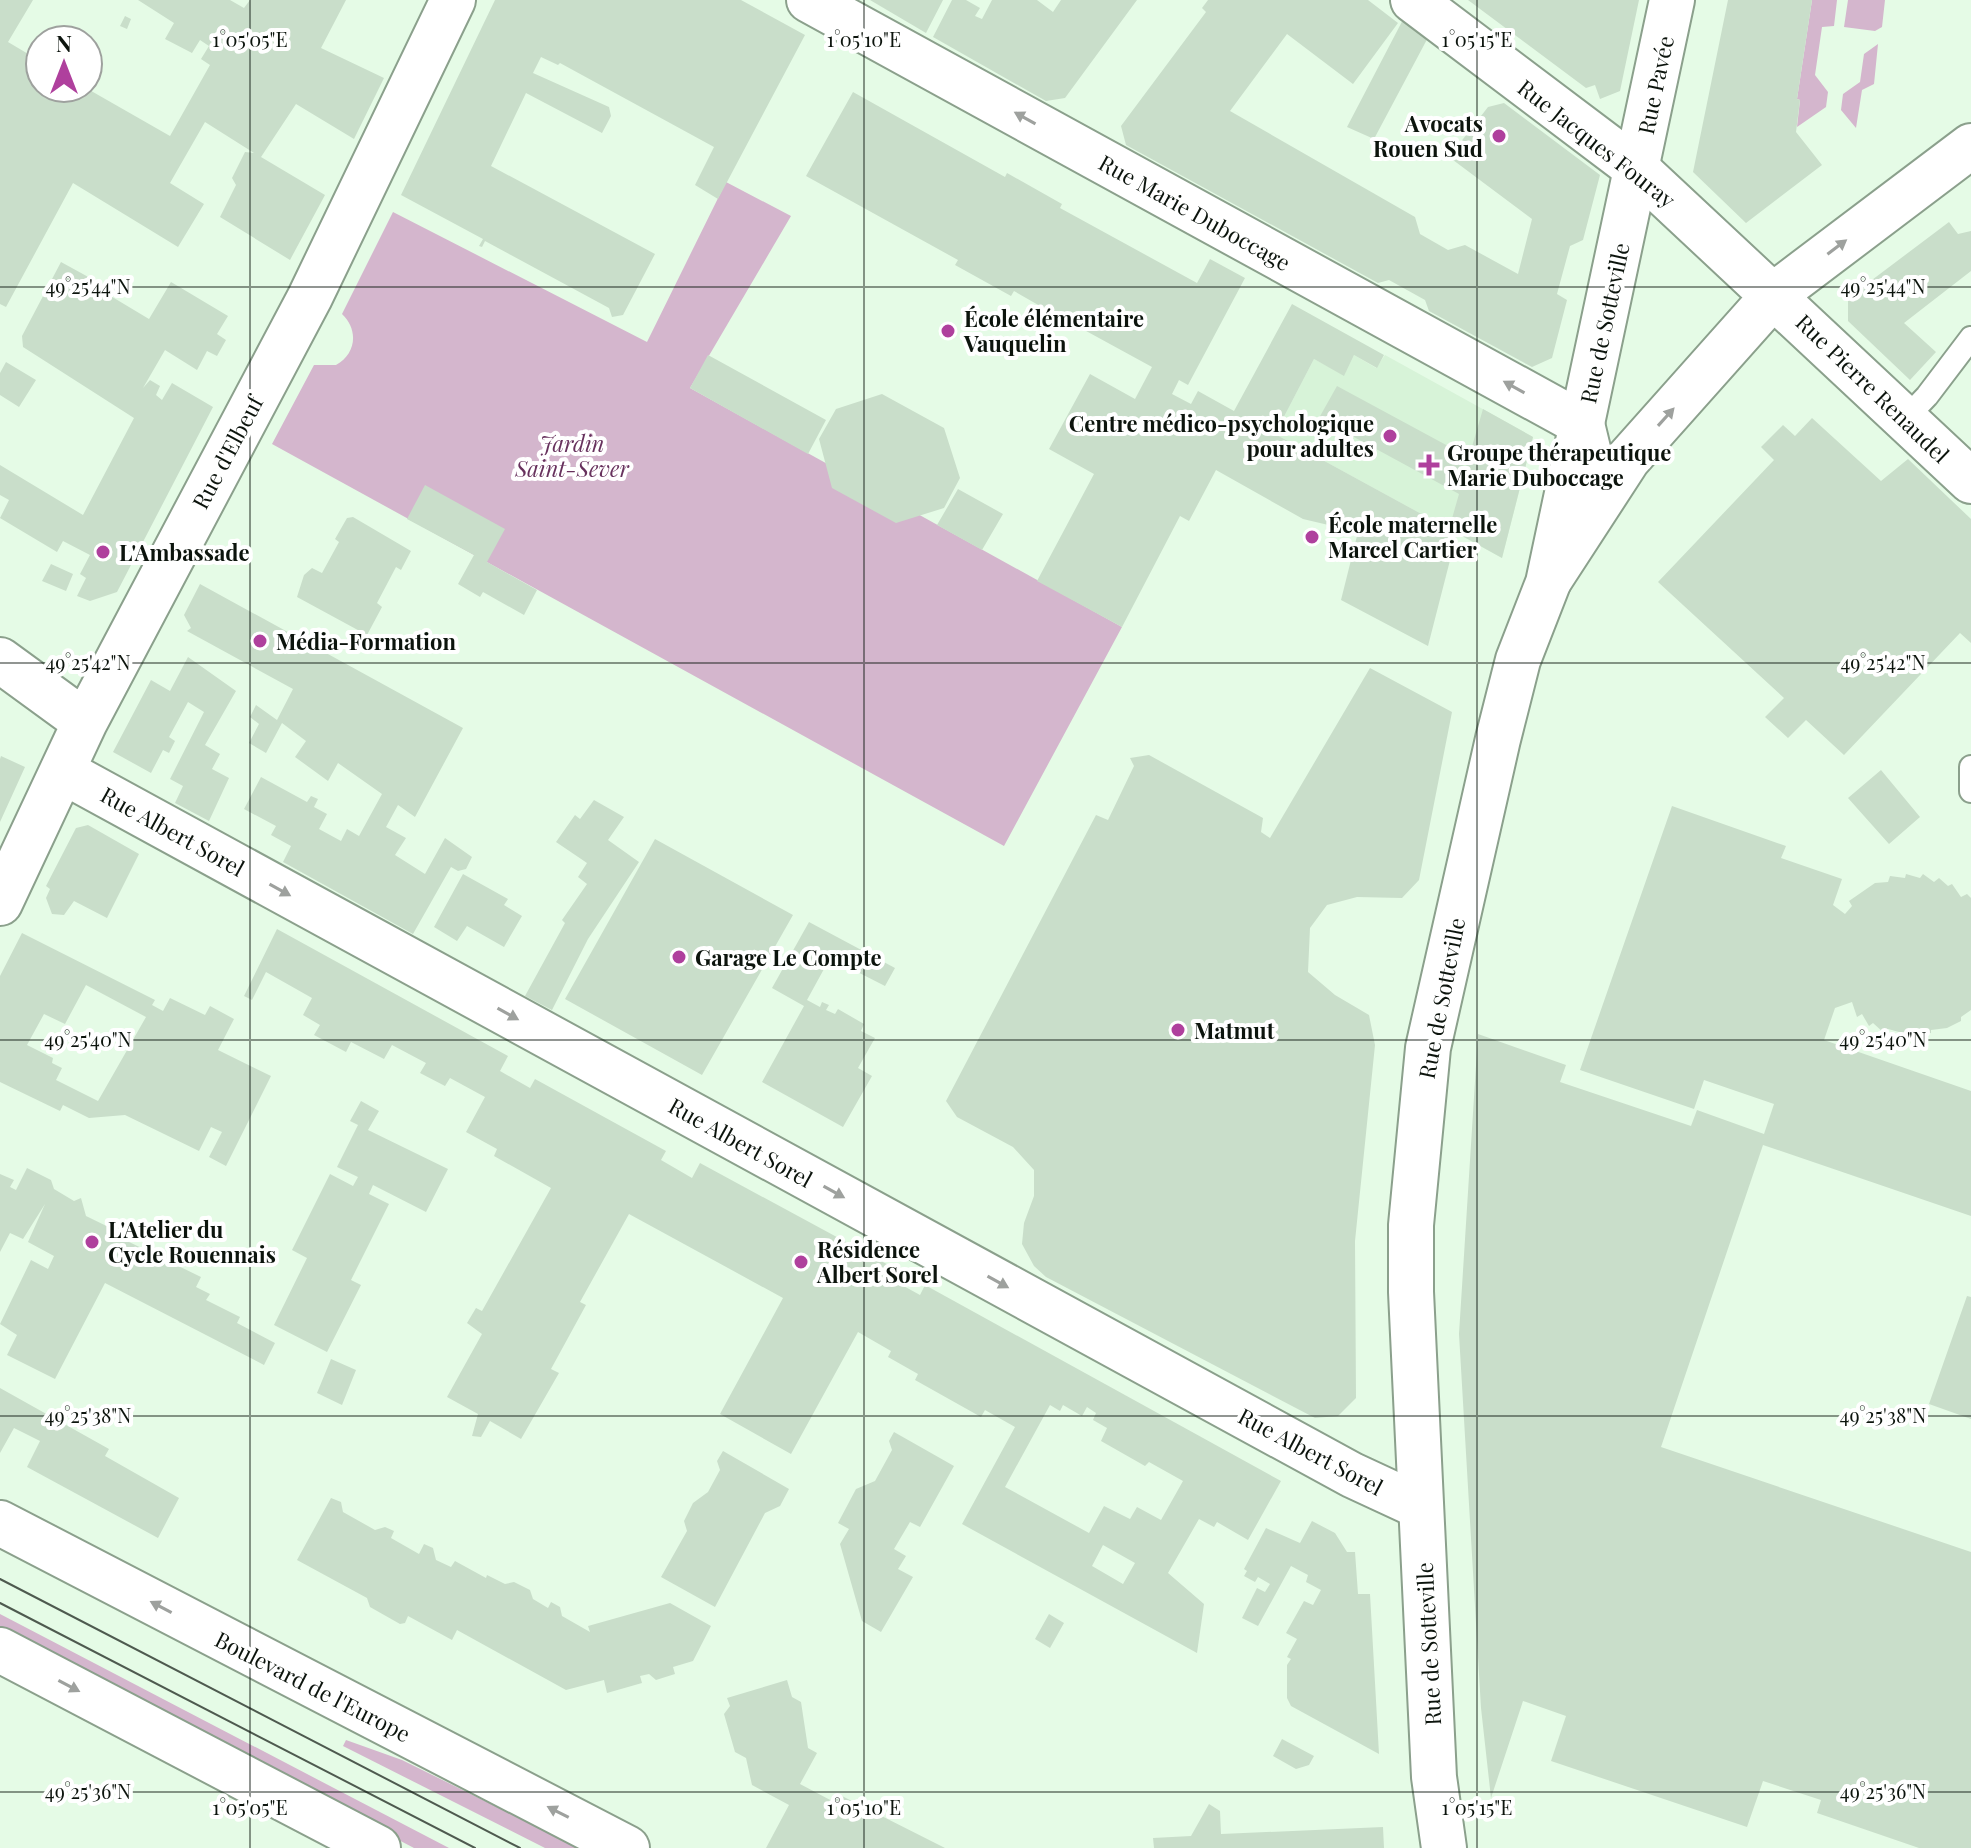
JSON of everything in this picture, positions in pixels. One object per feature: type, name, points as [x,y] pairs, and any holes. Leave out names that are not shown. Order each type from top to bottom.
[{"type":"street","name":"Rue d'Elbeuf","points":[[0,903],[85,722],[310,297],[453,0]]},
{"type":"street","name":"Rue Marie Duboccage","points":[[809,0],[1582,424]]},
{"type":"street","name":"Rue Jacques Fouray","points":[[1413,0],[1637,169],[1775,294]]},
{"type":"street","name":"Rue Pavée","points":[[1637,169],[1672,0]]},
{"type":"street","points":[[1548,583],[1628,459],[1775,294],[1971,146]]},
{"type":"street","name":"Rue de Sotteville","points":[[1444,1848],[1434,1777],[1411,1225],[1428,1048],[1518,660],[1548,583],[1637,169]]},
{"type":"street","name":"Rue Pierre Renaudel","points":[[1775,294],[1971,481]]},
{"type":"street","points":[[1582,424],[1600,499]]},
{"type":"street","points":[[0,660],[85,722]]},
{"type":"street","name":"Rue Albert Sorel","points":[[64,772],[1352,1475],[1421,1507]]},
{"type":"street","name":"Boulevard de l'Europe","points":[[0,1523],[627,1848]]},
{"type":"street","points":[[0,1650],[378,1848]]},
{"type":"lane","points":[[1905,419],[1927,396],[1971,338]]},
{"type":"lane","points":[[1971,767],[1971,791]]},
{"type":"shaded area","name":"Groupe thérapeutique Marie Duboccage","points":[[1354,355],[1376,368],[1385,355],[1533,437],[1502,558],[1275,434],[1314,359],[1344,375]]},
{"type":"green space","points":[[1812,0],[1837,0],[1834,26],[1822,27],[1815,75],[1828,92],[1826,107],[1797,127],[1800,100],[1797,99]]},
{"type":"green space","points":[[1848,0],[1885,0],[1882,27],[1875,31],[1844,27]]},
{"type":"green space","points":[[1878,44],[1874,84],[1862,90],[1856,128],[1841,110],[1843,94],[1860,82],[1864,54]]},
{"type":"green space","name":"Jardin Saint-Sever","points":[[726,182],[791,216],[690,388],[1122,627],[1004,846],[272,444],[314,365],[336,365],[348,355],[353,334],[342,314],[393,212],[647,342]]},
{"type":"green space","points":[[0,1614],[449,1848],[414,1848],[0,1631]]},
{"type":"green space","points":[[346,1740],[402,1760],[580,1848],[545,1848],[343,1746]]},
{"type":"building","points":[[0,0],[33,0],[8,42],[24,52],[24,104],[104,104],[104,98],[170,136],[210,65],[201,59],[209,46],[200,40],[192,53],[165,39],[174,23],[138,0],[230,0],[244,8],[250,0],[346,0],[321,48],[384,78],[354,139],[296,104],[261,157],[325,195],[290,260],[220,217],[236,185],[232,178],[245,152],[254,153],[205,122],[170,183],[204,204],[178,247],[73,183],[6,307],[0,304]]},
{"type":"building","points":[[495,0],[741,0],[805,35],[718,199],[695,185],[714,147],[560,63],[558,65],[541,57],[533,73],[609,107],[611,116],[602,133],[526,93],[491,166],[655,254],[623,315],[612,317],[609,308],[485,241],[482,247],[479,246],[483,239],[401,195]]},
{"type":"building","points":[[870,0],[943,0],[926,33]]},
{"type":"building","points":[[952,0],[966,0],[980,8],[975,16],[982,19],[992,0],[1037,0],[1053,12],[1061,0],[1137,0],[1065,98],[1046,101],[933,37]]},
{"type":"building","points":[[1208,0],[1368,0],[1398,23],[1353,84],[1287,34],[1230,111],[1415,217],[1420,234],[1448,250],[1465,245],[1518,274],[1532,219],[1449,157],[1488,107],[1504,103],[1600,175],[1583,240],[1570,246],[1557,294],[1567,300],[1552,358],[1532,367],[1429,311],[1425,300],[1389,280],[1378,283],[1126,145],[1121,126],[1206,12],[1202,8]]},
{"type":"building","points":[[1468,0],[1639,0],[1620,91],[1600,99],[1595,85],[1586,88]]},
{"type":"building","points":[[1728,0],[1812,0],[1797,99],[1800,100],[1796,132],[1822,165],[1746,223],[1693,172]]},
{"type":"building","points":[[1407,12],[1432,30],[1374,139],[1347,127]]},
{"type":"building","points":[[125,16],[131,19],[127,29],[120,26]]},
{"type":"building","points":[[853,92],[1005,177],[1007,173],[1062,204],[1060,208],[1197,283],[1210,259],[1245,278],[1188,385],[1179,380],[1172,394],[1191,404],[1198,391],[1234,411],[1292,304],[1384,355],[1377,368],[1354,355],[1344,376],[1314,359],[1275,434],[1449,529],[1459,494],[1319,418],[1337,386],[1461,453],[1456,462],[1466,467],[1483,409],[1533,437],[1502,558],[1457,533],[1428,646],[1341,600],[1358,532],[1303,519],[1216,470],[1189,521],[1180,516],[1122,627],[1037,581],[1094,474],[1049,449],[1090,374],[1135,399],[1152,367],[1055,314],[1053,318],[1045,314],[1047,310],[1014,291],[1011,296],[955,265],[958,260],[806,176]]},
{"type":"building","points":[[1949,222],[1958,234],[1971,231],[1971,271],[1904,323],[1936,352],[1910,380],[1848,321],[1848,298]]},
{"type":"building","points":[[61,262],[112,290],[109,295],[149,319],[171,282],[228,316],[217,334],[226,340],[217,356],[207,351],[197,370],[165,350],[143,388],[150,380],[160,386],[156,395],[162,400],[172,383],[213,407],[117,592],[90,601],[77,596],[86,578],[80,574],[90,555],[63,541],[57,552],[0,518],[9,500],[0,495],[0,465],[83,515],[134,418],[23,347],[22,336]]},
{"type":"building","points":[[708,355],[826,420],[808,454],[690,388]]},
{"type":"building","points":[[6,362],[36,380],[19,407],[0,395],[0,373]]},
{"type":"building","points":[[882,394],[944,428],[960,478],[944,508],[896,523],[832,488],[819,439],[836,409]]},
{"type":"building","points":[[1812,418],[1881,481],[1908,459],[1971,519],[1971,643],[1960,633],[1844,755],[1806,720],[1788,738],[1765,717],[1784,698],[1658,582],[1774,460],[1761,447],[1783,425],[1795,436]]},
{"type":"building","points":[[425,485],[505,529],[487,562],[537,590],[524,615],[483,592],[480,597],[458,584],[474,555],[407,519]]},
{"type":"building","points":[[958,489],[1003,514],[982,550],[937,525]]},
{"type":"building","points":[[353,517],[411,551],[401,570],[396,567],[377,603],[382,607],[367,635],[297,597],[304,575],[312,568],[322,573],[339,542],[335,539],[347,518]]},
{"type":"building","points":[[51,564],[73,574],[66,591],[42,581]]},
{"type":"building","points":[[200,584],[463,728],[415,817],[398,805],[386,827],[406,838],[395,855],[425,874],[445,838],[472,857],[466,869],[458,871],[451,867],[413,934],[283,862],[291,846],[271,835],[276,826],[244,809],[261,777],[307,802],[311,796],[318,799],[314,807],[327,814],[319,829],[341,841],[347,829],[359,836],[382,794],[338,763],[328,781],[295,757],[306,741],[282,723],[266,753],[249,743],[259,724],[250,717],[256,705],[277,720],[293,689],[187,631],[191,628],[184,615]]},
{"type":"building","points":[[188,657],[236,691],[205,745],[220,754],[212,769],[229,778],[209,821],[175,803],[183,786],[170,779],[204,712],[188,702],[169,737],[175,741],[169,753],[163,750],[151,773],[113,752],[151,680],[170,691]]},
{"type":"building","name":"Matmut","points":[[1370,668],[1452,712],[1419,880],[1402,898],[1357,897],[1327,905],[1310,928],[1308,972],[1335,995],[1369,1015],[1375,1045],[1355,1241],[1356,1398],[1338,1416],[1315,1418],[1046,1277],[1034,1266],[1022,1244],[1024,1223],[1034,1196],[1034,1170],[1013,1147],[957,1117],[946,1101],[1096,815],[1108,820],[1134,766],[1130,758],[1149,755],[1263,818],[1261,832],[1270,838]]},
{"type":"building","points":[[1,756],[25,767],[0,822],[0,759]]},
{"type":"building","points":[[1881,770],[1920,817],[1889,844],[1848,798]]},
{"type":"building","points":[[594,800],[624,817],[608,840],[639,862],[588,939],[552,1010],[525,996],[565,923],[562,920],[587,884],[578,877],[587,863],[556,842],[575,815],[580,819]]},
{"type":"building","points":[[1672,806],[1786,846],[1781,858],[1842,879],[1833,905],[1845,914],[1852,906],[1849,901],[1875,883],[1888,882],[1890,876],[1905,878],[1906,874],[1920,878],[1923,874],[1934,882],[1939,878],[1948,886],[1952,884],[1961,897],[1967,894],[1971,898],[1971,1010],[1961,1017],[1961,1021],[1947,1028],[1931,1030],[1931,1033],[1910,1035],[1888,1029],[1884,1033],[1873,1023],[1869,1026],[1862,1014],[1857,1017],[1852,1002],[1835,1008],[1824,1040],[1971,1091],[1971,1216],[1763,1145],[1661,1447],[1971,1552],[1971,1848],[1919,1848],[1817,1813],[1821,1800],[1763,1781],[1747,1827],[1551,1761],[1566,1716],[1523,1701],[1491,1798],[1481,1708],[1459,1334],[1478,1034],[1566,1065],[1560,1082],[1691,1126],[1697,1110],[1764,1134],[1774,1104],[1704,1080],[1694,1109],[1580,1070]]},
{"type":"building","points":[[88,825],[139,854],[107,918],[74,901],[64,915],[52,914],[46,898],[50,889],[46,886],[76,828]]},
{"type":"building","name":"Garage Le Compte","points":[[655,839],[793,915],[702,1075],[565,999]]},
{"type":"building","points":[[463,874],[508,899],[504,905],[522,916],[504,947],[467,926],[457,941],[434,927]]},
{"type":"building","points":[[809,922],[895,968],[885,986],[830,958],[807,1000],[820,1007],[822,1002],[829,1005],[826,1010],[835,1014],[838,1009],[864,1024],[861,1031],[875,1038],[858,1068],[872,1076],[843,1127],[762,1082],[804,1006],[772,988]]},
{"type":"building","name":"Résidence Albert Sorel","points":[[277,929],[508,1056],[500,1071],[530,1088],[535,1079],[666,1151],[661,1160],[692,1178],[700,1163],[894,1268],[889,1278],[920,1295],[925,1285],[1281,1481],[1248,1540],[1217,1522],[1214,1527],[1199,1519],[1168,1573],[1204,1604],[1197,1653],[962,1524],[1015,1427],[985,1410],[981,1417],[915,1380],[918,1374],[888,1357],[891,1351],[858,1332],[791,1454],[720,1414],[783,1298],[629,1214],[580,1302],[586,1305],[551,1369],[559,1373],[521,1439],[490,1421],[481,1437],[472,1436],[478,1414],[447,1397],[482,1334],[467,1323],[476,1308],[482,1311],[551,1188],[494,1156],[497,1149],[466,1132],[485,1097],[450,1078],[445,1086],[420,1073],[426,1063],[392,1045],[384,1059],[351,1042],[346,1052],[314,1035],[320,1025],[303,1015],[312,998],[266,972],[252,1000],[244,996]],"holes":[[[1050,1405],[1060,1411],[1063,1405],[1082,1416],[1087,1407],[1096,1413],[1093,1420],[1107,1428],[1101,1441],[1145,1466],[1149,1462],[1183,1481],[1161,1520],[1137,1507],[1130,1519],[1104,1506],[1089,1533],[1005,1487]],[[1103,1545],[1135,1563],[1123,1584],[1092,1566]]]},
{"type":"building","points":[[22,933],[155,1000],[152,1005],[163,1011],[170,998],[205,1015],[210,1006],[234,1019],[218,1050],[271,1076],[226,1166],[209,1157],[222,1132],[211,1127],[199,1151],[125,1115],[89,1118],[63,1105],[60,1111],[0,1082],[0,976]],"holes":[[[86,985],[146,1017],[98,1101],[56,1080],[62,1068],[52,1063],[53,1058],[27,1045],[44,1014],[65,1024]]]},
{"type":"building","points":[[361,1101],[379,1111],[368,1130],[448,1169],[426,1212],[373,1185],[369,1194],[389,1204],[351,1280],[361,1285],[327,1352],[274,1325],[307,1258],[292,1250],[330,1174],[353,1186],[358,1177],[337,1167],[358,1125],[350,1121]]},
{"type":"building","points":[[27,1168],[51,1180],[54,1189],[74,1201],[81,1198],[86,1216],[125,1235],[123,1239],[201,1277],[196,1287],[210,1294],[206,1300],[240,1317],[237,1323],[275,1343],[264,1365],[105,1283],[55,1379],[7,1355],[17,1335],[0,1324],[31,1260],[48,1269],[54,1256],[28,1242],[45,1204],[23,1239],[10,1233],[0,1252],[0,1174],[14,1180],[10,1187],[16,1190]]},
{"type":"building","points":[[1967,1296],[1971,1297],[1971,1419],[1929,1404]]},
{"type":"building","points":[[331,1359],[356,1370],[342,1405],[317,1393]]},
{"type":"building","points":[[0,1388],[109,1449],[105,1456],[179,1498],[158,1538],[27,1467],[40,1441],[14,1428],[0,1453]]},
{"type":"building","points":[[894,1432],[954,1466],[920,1527],[910,1522],[894,1549],[906,1556],[898,1569],[913,1577],[881,1632],[862,1621],[840,1544],[849,1529],[838,1523],[856,1489],[875,1481],[892,1450],[889,1441]]},
{"type":"building","points":[[723,1451],[789,1489],[780,1506],[765,1513],[715,1607],[661,1577],[687,1531],[684,1521],[693,1503],[708,1492],[720,1470],[717,1461]]},
{"type":"building","points":[[331,1498],[341,1502],[343,1512],[375,1530],[385,1527],[394,1531],[391,1538],[419,1554],[424,1544],[433,1548],[436,1560],[451,1567],[455,1561],[486,1578],[487,1575],[505,1584],[514,1582],[530,1590],[533,1599],[548,1608],[551,1602],[560,1607],[562,1616],[590,1632],[588,1626],[670,1603],[711,1626],[693,1661],[673,1667],[675,1674],[656,1680],[649,1674],[640,1676],[642,1683],[607,1693],[604,1680],[566,1690],[457,1630],[452,1640],[408,1616],[405,1623],[400,1624],[370,1607],[367,1598],[297,1560]]},
{"type":"building","points":[[1312,1521],[1335,1533],[1347,1552],[1355,1552],[1358,1594],[1370,1594],[1379,1754],[1291,1706],[1287,1698],[1287,1665],[1291,1659],[1287,1657],[1297,1639],[1286,1633],[1304,1601],[1313,1605],[1321,1590],[1306,1582],[1308,1575],[1291,1566],[1258,1626],[1242,1618],[1257,1588],[1265,1592],[1270,1584],[1258,1577],[1255,1582],[1244,1576],[1247,1571],[1244,1569],[1266,1528],[1300,1543]]},
{"type":"building","points":[[1049,1614],[1064,1623],[1050,1648],[1035,1639]]},
{"type":"building","points":[[787,1680],[792,1697],[801,1702],[808,1748],[817,1753],[800,1784],[834,1802],[838,1794],[945,1848],[766,1848],[789,1805],[752,1785],[746,1758],[735,1752],[724,1714],[730,1706],[727,1698]]},
{"type":"building","points":[[1282,1739],[1314,1756],[1309,1765],[1296,1769],[1273,1756]]},
{"type":"building","points":[[1209,1804],[1220,1811],[1221,1834],[1383,1827],[1384,1848],[1154,1848],[1153,1838],[1191,1836]]},
{"type":"tram line","points":[[0,1579],[520,1848]]},
{"type":"tram line","points":[[0,1603],[475,1848]]},
{"type":"place","name":"Avocats Rouen Sud","points":[[1499,136]]},
{"type":"place","name":"École élémentaire Vauquelin","points":[[948,331]]},
{"type":"place","name":"Centre médico-psychologique pour adultes","points":[[1390,436]]},
{"type":"place","name":"Groupe thérapeutique Marie Duboccage","points":[[1429,465]]},
{"type":"place","name":"École maternelle Marcel Cartier","points":[[1312,537]]},
{"type":"place","name":"L'Ambassade","points":[[103,552]]},
{"type":"place","name":"Média-Formation","points":[[260,641]]},
{"type":"place","name":"Garage Le Compte","points":[[679,957]]},
{"type":"place","name":"Matmut","points":[[1178,1030]]},
{"type":"place","name":"L'Atelier du Cycle Rouennais","points":[[92,1242]]},
{"type":"place","name":"Résidence Albert Sorel","points":[[801,1262]]}]
